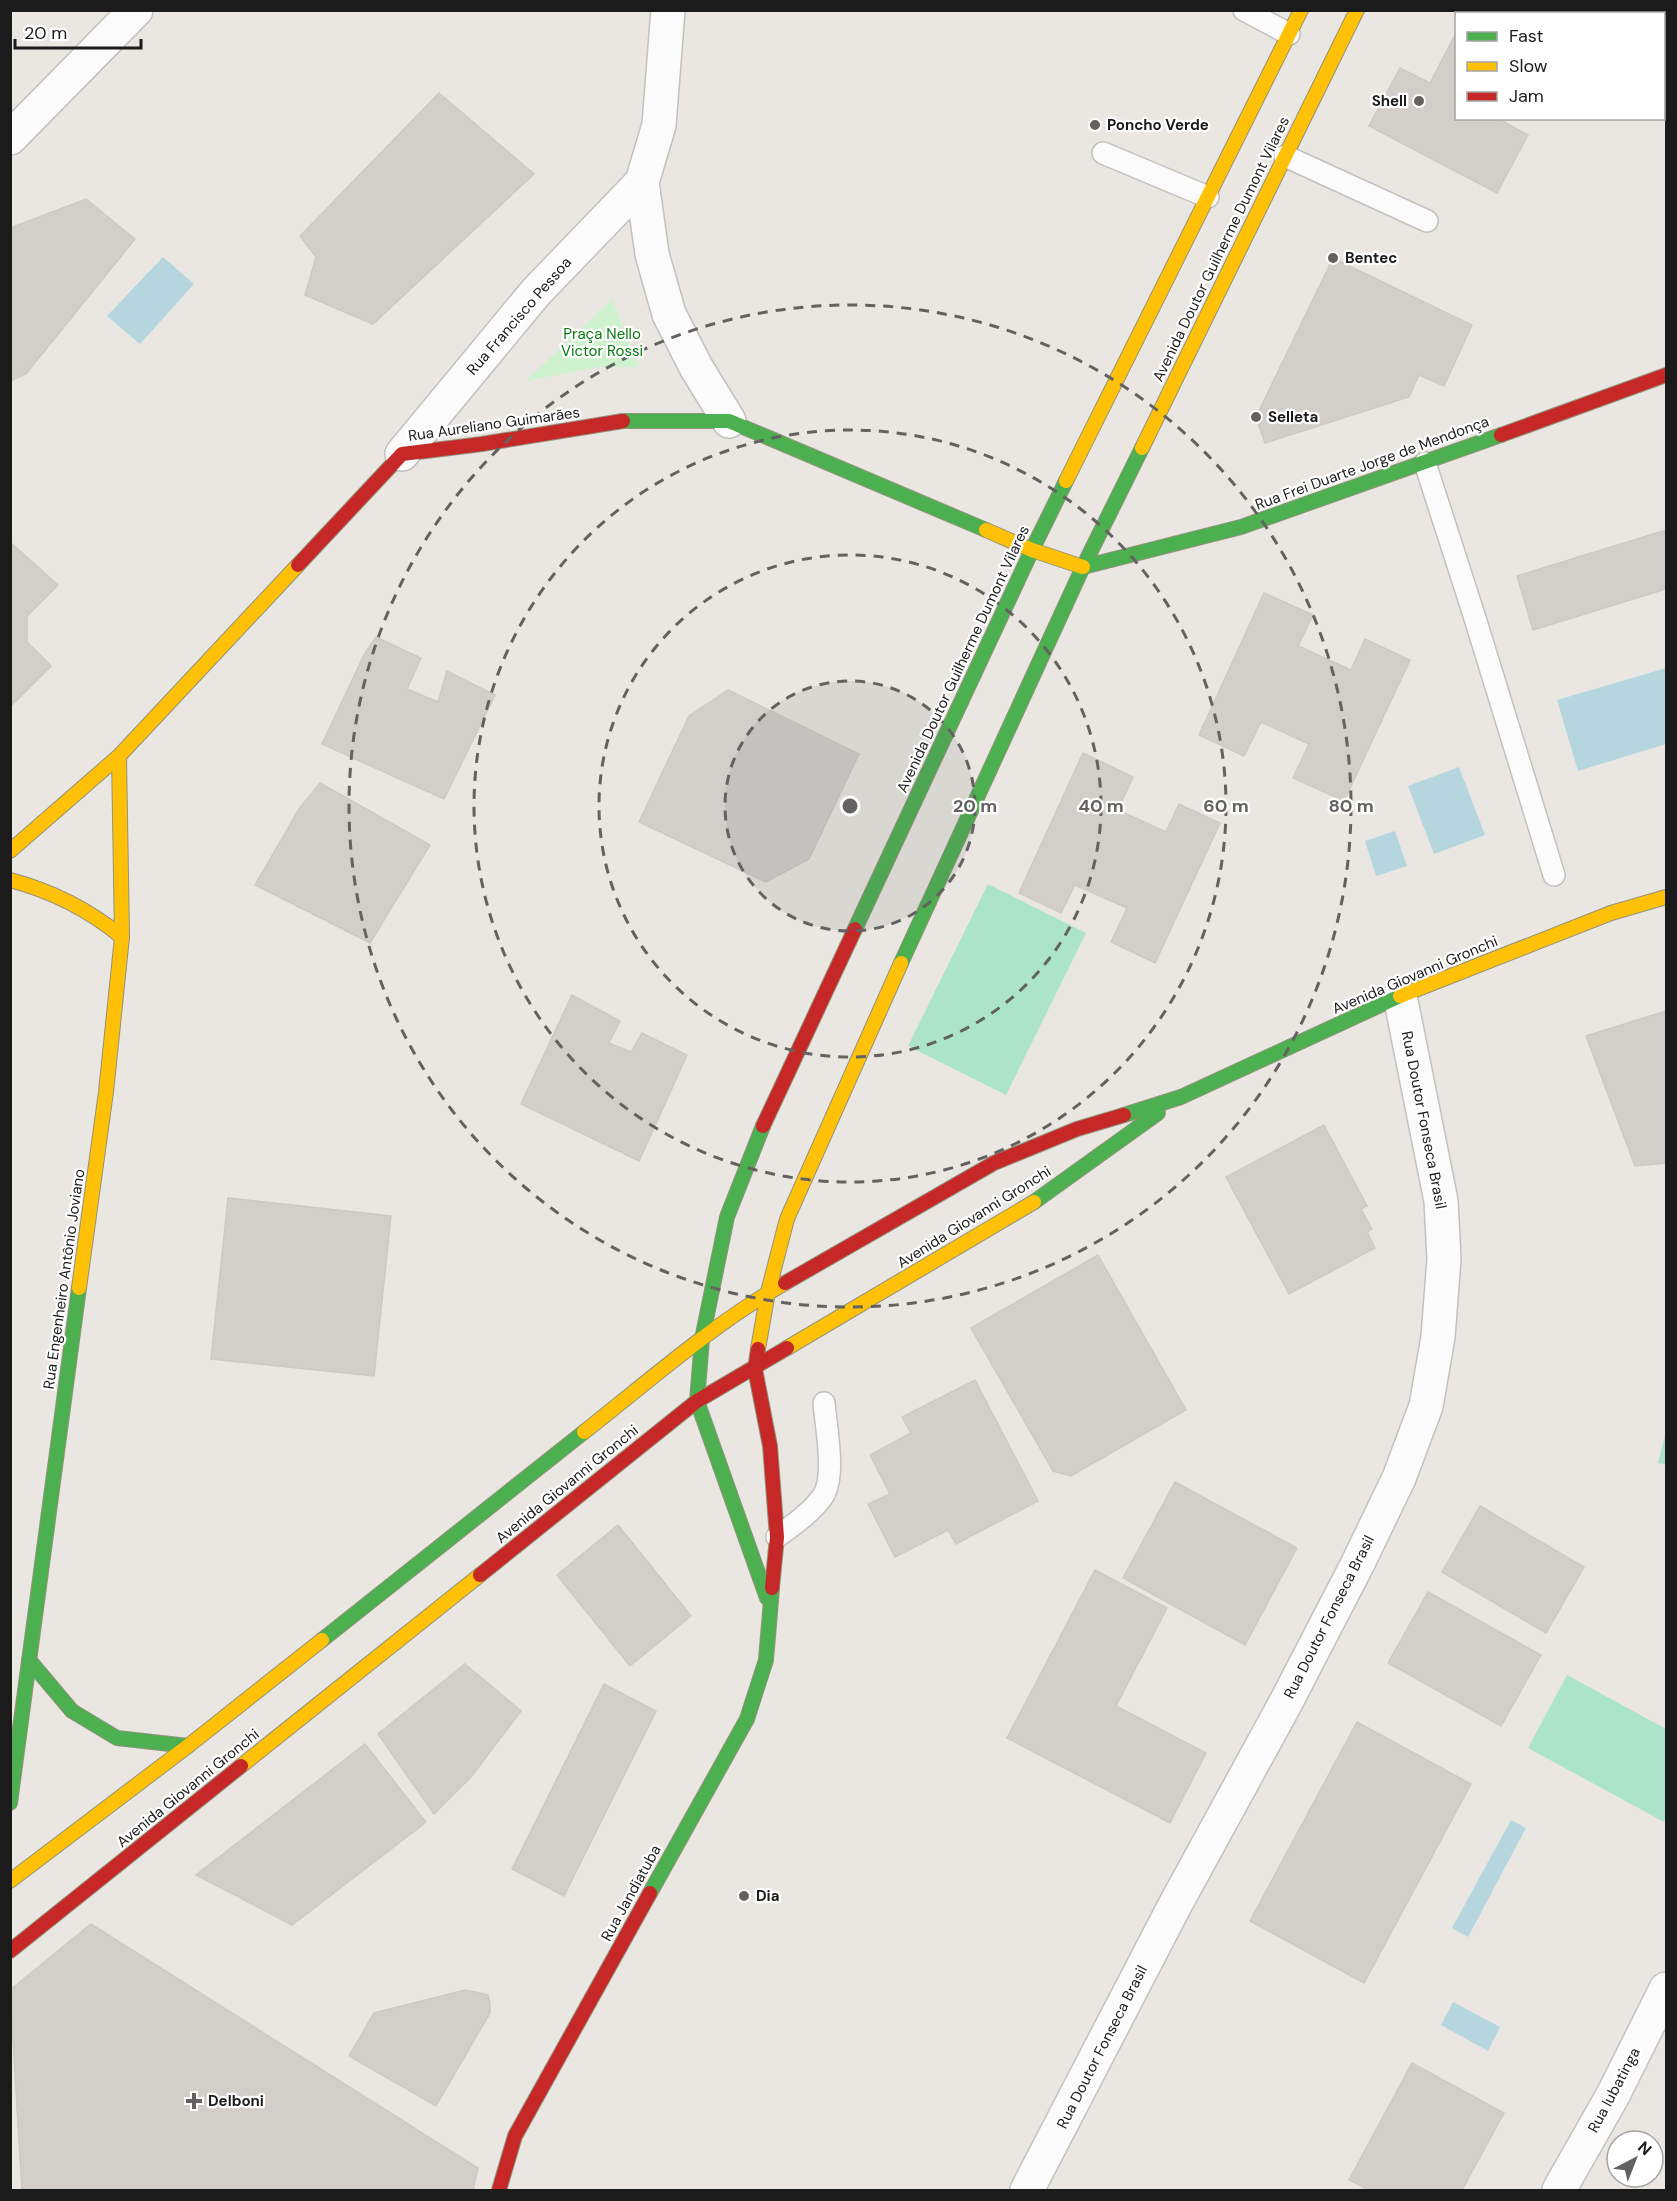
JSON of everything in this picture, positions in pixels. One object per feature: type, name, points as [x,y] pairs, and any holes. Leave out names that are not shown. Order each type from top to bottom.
[{"type":"main road","name":"Avenida Doutor Guilherme Dumont Vilares","points":[[697,1401],[702,1339],[727,1217],[758,1138],[1032,550],[1301,10]]},
{"type":"main road","name":"Avenida Doutor Guilherme Dumont Vilares","points":[[755,1369],[768,1292],[791,1208],[1083,567],[1357,10]]},
{"type":"main road","name":"Rua Frei Duarte Jorge de Mendonça","points":[[1083,567],[1241,527],[1666,375]]},
{"type":"main road","name":"Rua Aureliano Guimarães","points":[[10,851],[118,756],[402,454],[482,444],[622,421],[729,421],[1032,550],[1083,567]]},
{"type":"main road","name":"Rua Engenheiro Antônio Joviano","points":[[10,1803],[106,1092],[122,937],[118,756]]},
{"type":"main road","points":[[10,880],[59,895],[103,921],[122,937]]},
{"type":"main road","name":"Avenida Giovanni Gronchi","points":[[10,1881],[188,1746],[702,1339],[768,1292],[994,1163],[1077,1128],[1181,1096],[1400,996],[1611,913],[1666,897]]},
{"type":"main road","name":"Avenida Giovanni Gronchi","points":[[10,1951],[697,1401],[1021,1211],[1181,1096]]},
{"type":"main road","name":"Rua Jandiatuba","points":[[499,2190],[515,2136],[747,1719],[766,1660],[777,1537],[770,1446],[755,1369]]},
{"type":"main road","name":"Rua Jandiatuba","points":[[697,1401],[770,1605]]},
{"type":"main road","points":[[29,1660],[72,1711],[117,1738],[188,1746]]},
{"type":"street","points":[[10,138],[136,10]]},
{"type":"street","name":"Rua Francisco Pessoa","points":[[668,10],[659,125],[642,182],[652,254],[669,314],[696,367],[729,421]]},
{"type":"street","name":"Rua Francisco Pessoa","points":[[402,454],[536,292],[642,182]]},
{"type":"street","name":"Rua Doutor Fonseca Brasil","points":[[1028,2190],[1175,1905],[1285,1704],[1357,1565],[1399,1478],[1426,1406],[1438,1337],[1444,1259],[1441,1201],[1400,996]]},
{"type":"street","name":"Rua Iubatinga","points":[[1559,2190],[1613,2095],[1666,1989]]},
{"type":"lane","points":[[1244,10],[1289,34]]},
{"type":"lane","points":[[1103,153],[1208,197]]},
{"type":"lane","points":[[1285,156],[1427,221]]},
{"type":"lane","points":[[1425,463],[1554,875]]},
{"type":"lane","points":[[777,1537],[811,1511],[825,1494],[829,1469],[824,1403]]},
{"type":"green space","name":"Praça Nello Victor Rossi","points":[[612,299],[638,367],[599,367],[526,381]]},
{"type":"green space","points":[[988,884],[1086,933],[1006,1095],[908,1046]]},
{"type":"green space","points":[[1666,1431],[1666,1465],[1658,1463]]},
{"type":"green space","points":[[1567,1675],[1666,1729],[1666,1818],[1664,1822],[1528,1748]]},
{"type":"water","points":[[163,257],[194,284],[140,344],[107,316]]},
{"type":"water","points":[[1666,668],[1666,744],[1578,771],[1557,700]]},
{"type":"water","points":[[1459,767],[1485,835],[1434,854],[1408,786]]},
{"type":"water","points":[[1395,831],[1407,866],[1376,876],[1365,841]]},
{"type":"water","points":[[1511,1820],[1526,1828],[1468,1937],[1452,1928]]},
{"type":"water","points":[[1453,2002],[1500,2027],[1488,2051],[1441,2025]]},
{"type":"building","name":"Shell","points":[[1455,35],[1455,120],[1501,120],[1528,135],[1497,193],[1369,126],[1400,68],[1430,83]]},
{"type":"building","points":[[439,93],[534,174],[373,324],[305,295],[316,257],[300,236]]},
{"type":"building","points":[[86,199],[135,239],[26,374],[10,381],[10,230]]},
{"type":"building","points":[[1333,258],[1472,325],[1444,386],[1419,375],[1409,397],[1265,443],[1256,417]]},
{"type":"building","points":[[1666,530],[1666,589],[1533,630],[1517,576]]},
{"type":"building","points":[[10,542],[58,585],[27,616],[27,642],[51,666],[10,707]]},
{"type":"building","points":[[1264,593],[1313,615],[1298,646],[1351,670],[1365,639],[1410,660],[1344,801],[1293,778],[1309,744],[1261,722],[1244,756],[1199,735]]},
{"type":"building","points":[[376,637],[421,658],[407,689],[438,702],[447,671],[495,695],[444,799],[322,744],[365,653]]},
{"type":"building","points":[[728,690],[859,754],[809,859],[766,882],[639,822],[689,716]]},
{"type":"building","points":[[1083,753],[1133,777],[1118,810],[1166,832],[1179,804],[1220,823],[1155,963],[1111,942],[1127,908],[1075,885],[1061,913],[1019,893]]},
{"type":"building","points":[[320,783],[430,845],[370,943],[255,885],[299,809]]},
{"type":"building","points":[[572,995],[620,1021],[609,1043],[631,1052],[642,1033],[687,1055],[639,1161],[521,1104]]},
{"type":"building","points":[[1666,1011],[1666,1163],[1635,1166],[1586,1036]]},
{"type":"building","points":[[1324,1125],[1367,1206],[1361,1209],[1372,1229],[1367,1232],[1375,1248],[1289,1294],[1226,1177]]},
{"type":"building","points":[[228,1198],[391,1216],[374,1376],[211,1359]]},
{"type":"building","points":[[1098,1255],[1186,1410],[1071,1476],[1053,1471],[971,1328]]},
{"type":"building","points":[[975,1380],[1038,1501],[956,1544],[948,1530],[895,1557],[868,1504],[890,1494],[870,1455],[911,1433],[902,1417]]},
{"type":"building","points":[[1175,1482],[1297,1548],[1245,1645],[1123,1578]]},
{"type":"building","points":[[1480,1506],[1584,1567],[1546,1633],[1442,1572]]},
{"type":"building","points":[[618,1525],[691,1616],[630,1666],[557,1575]]},
{"type":"building","points":[[1095,1570],[1167,1608],[1116,1706],[1206,1753],[1170,1823],[1007,1738]]},
{"type":"building","points":[[1428,1592],[1541,1655],[1501,1726],[1388,1663]]},
{"type":"building","points":[[465,1664],[521,1711],[471,1777],[434,1814],[378,1734]]},
{"type":"building","points":[[604,1684],[656,1711],[564,1896],[512,1869]]},
{"type":"building","points":[[1357,1722],[1471,1784],[1364,1983],[1250,1921]]},
{"type":"building","points":[[365,1744],[426,1822],[292,1925],[196,1875]]},
{"type":"building","name":"Delboni","points":[[91,1924],[478,2168],[473,2190],[22,2190],[10,1990]]},
{"type":"building","points":[[465,1990],[488,1995],[490,2013],[436,2106],[349,2056],[374,2013]]},
{"type":"building","points":[[1412,2063],[1504,2113],[1462,2190],[1369,2190],[1349,2180]]},
{"type":"traffic: fast","points":[[623,421],[729,421],[986,530]]},
{"type":"traffic: fast","points":[[1083,567],[1241,527],[1501,435]]},
{"type":"traffic: fast","points":[[901,963],[1083,567],[1142,448]]},
{"type":"traffic: fast","points":[[855,929],[1066,481]]},
{"type":"traffic: fast","points":[[1124,1115],[1181,1097],[1400,996]]},
{"type":"traffic: fast","points":[[1034,1202],[1158,1113]]},
{"type":"traffic: fast","points":[[763,1126],[727,1217],[702,1339],[697,1401],[767,1598]]},
{"type":"traffic: fast","points":[[10,1803],[79,1288]]},
{"type":"traffic: fast","points":[[322,1640],[584,1432]]},
{"type":"traffic: fast","points":[[650,1893],[747,1719],[766,1660],[772,1588]]},
{"type":"traffic: fast","points":[[29,1660],[72,1711],[117,1738],[188,1746]]},
{"type":"traffic: slow","points":[[1066,481],[1301,10]]},
{"type":"traffic: slow","points":[[1142,448],[1357,10]]},
{"type":"traffic: slow","points":[[986,530],[1032,550],[1083,567]]},
{"type":"traffic: slow","points":[[10,851],[119,756],[298,565]]},
{"type":"traffic: slow","points":[[79,1288],[106,1092],[122,937],[119,756]]},
{"type":"traffic: slow","points":[[10,880],[69,902],[122,937]]},
{"type":"traffic: slow","points":[[1400,996],[1611,913],[1666,897]]},
{"type":"traffic: slow","points":[[758,1349],[768,1292],[787,1219],[901,963]]},
{"type":"traffic: slow","points":[[787,1348],[1034,1202]]},
{"type":"traffic: slow","points":[[584,1432],[732,1316],[785,1283]]},
{"type":"traffic: slow","points":[[241,1766],[480,1575]]},
{"type":"traffic: slow","points":[[10,1881],[188,1746],[322,1640]]},
{"type":"traffic: jam","points":[[1501,435],[1666,375]]},
{"type":"traffic: jam","points":[[298,565],[402,454],[482,444],[623,421]]},
{"type":"traffic: jam","points":[[763,1126],[855,929]]},
{"type":"traffic: jam","points":[[785,1283],[994,1163],[1077,1129],[1124,1115]]},
{"type":"traffic: jam","points":[[480,1575],[697,1401],[787,1348]]},
{"type":"traffic: jam","points":[[758,1349],[755,1369],[770,1446],[777,1537],[772,1588]]},
{"type":"traffic: jam","points":[[10,1951],[241,1766]]},
{"type":"traffic: jam","points":[[499,2190],[515,2136],[650,1893]]},
{"type":"place","name":"Shell","points":[[1419,101]]},
{"type":"place","name":"Poncho Verde","points":[[1095,125]]},
{"type":"place","name":"Bentec","points":[[1333,258]]},
{"type":"place","name":"Selleta","points":[[1256,417]]},
{"type":"place","name":"Dia","points":[[744,1896]]},
{"type":"place","name":"Delboni","points":[[194,2101]]}]
